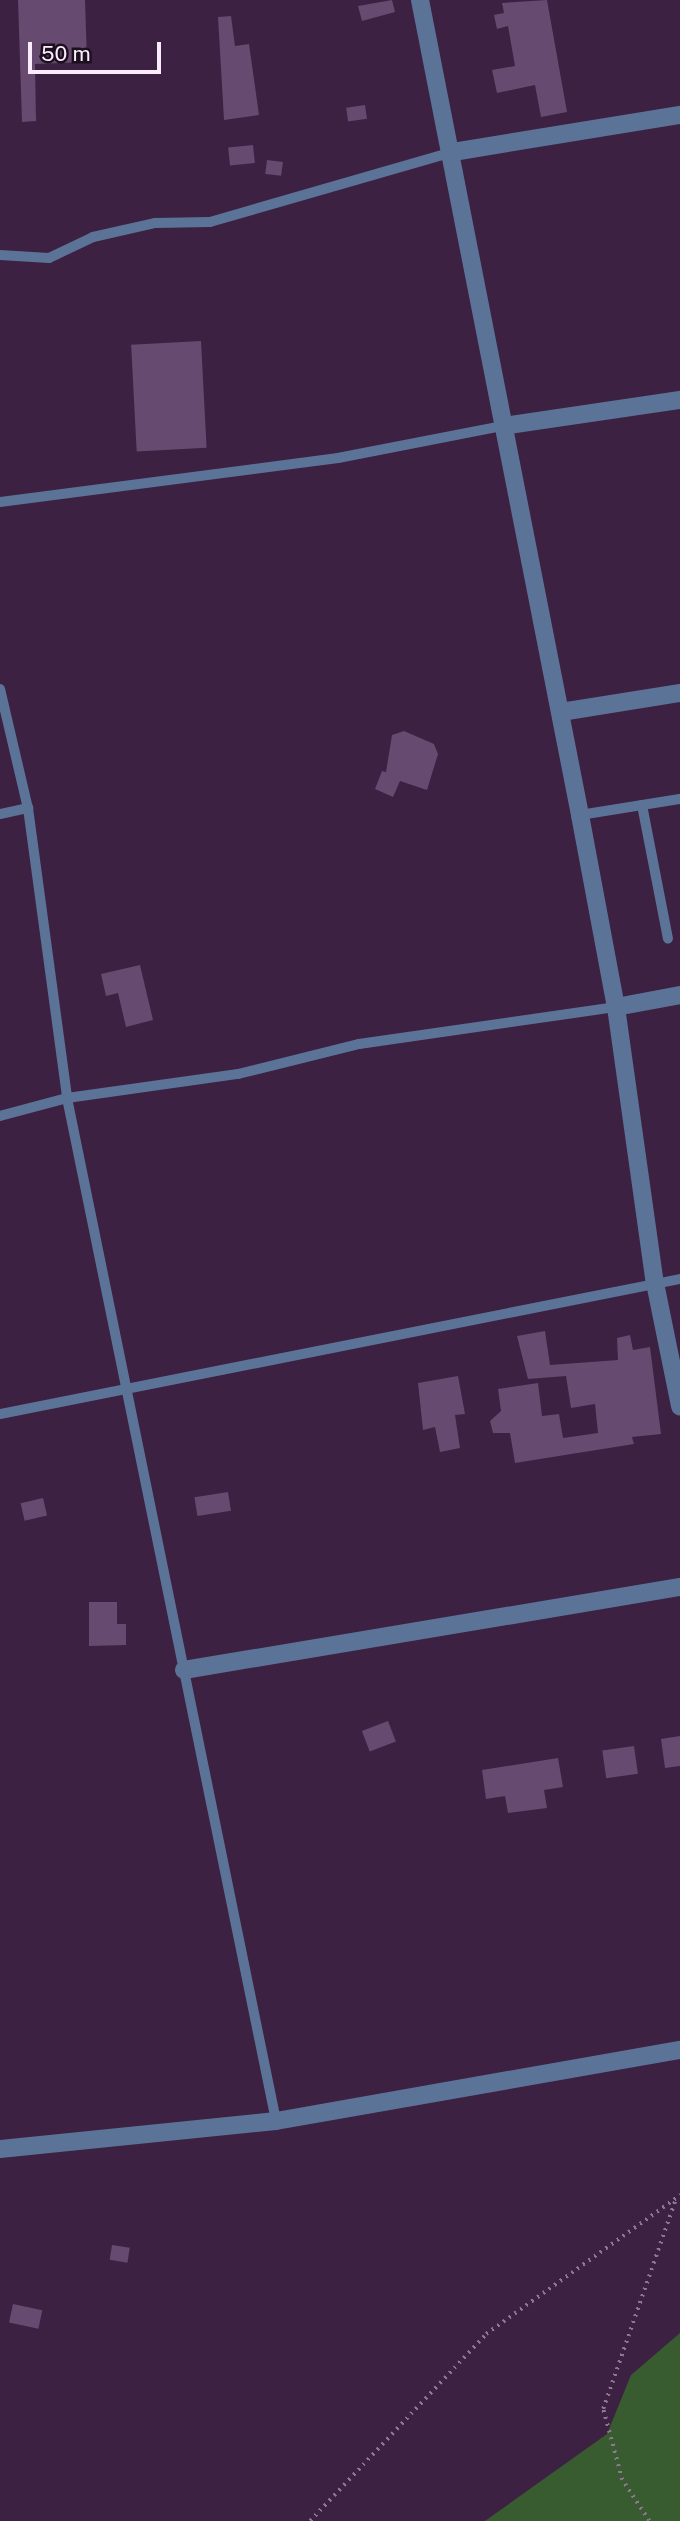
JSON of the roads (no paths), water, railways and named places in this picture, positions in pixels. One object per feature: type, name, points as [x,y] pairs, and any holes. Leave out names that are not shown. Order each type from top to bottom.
[{"type":"street","points":[[420,0],[453,152],[503,426],[561,712],[616,1007],[655,1283],[680,1406]]},
{"type":"street","points":[[453,152],[680,115]]},
{"type":"street","points":[[503,426],[680,400]]},
{"type":"street","points":[[561,712],[680,693]]},
{"type":"street","points":[[616,1007],[680,995]]},
{"type":"street","points":[[184,1670],[680,1587]]},
{"type":"street","points":[[0,2149],[276,2121],[680,2050]]},
{"type":"lane","points":[[0,255],[49,258],[93,237],[155,223],[210,222],[453,152]]},
{"type":"lane","points":[[0,502],[338,458],[503,426]]},
{"type":"lane","points":[[0,689],[28,808],[67,1098],[276,2121]]},
{"type":"lane","points":[[580,815],[680,799]]},
{"type":"lane","points":[[642,805],[668,939]]},
{"type":"lane","points":[[0,814],[28,808]]},
{"type":"lane","points":[[0,1116],[67,1098],[238,1074],[359,1044],[616,1007]]},
{"type":"lane","points":[[0,1414],[125,1392],[680,1279]]}]
